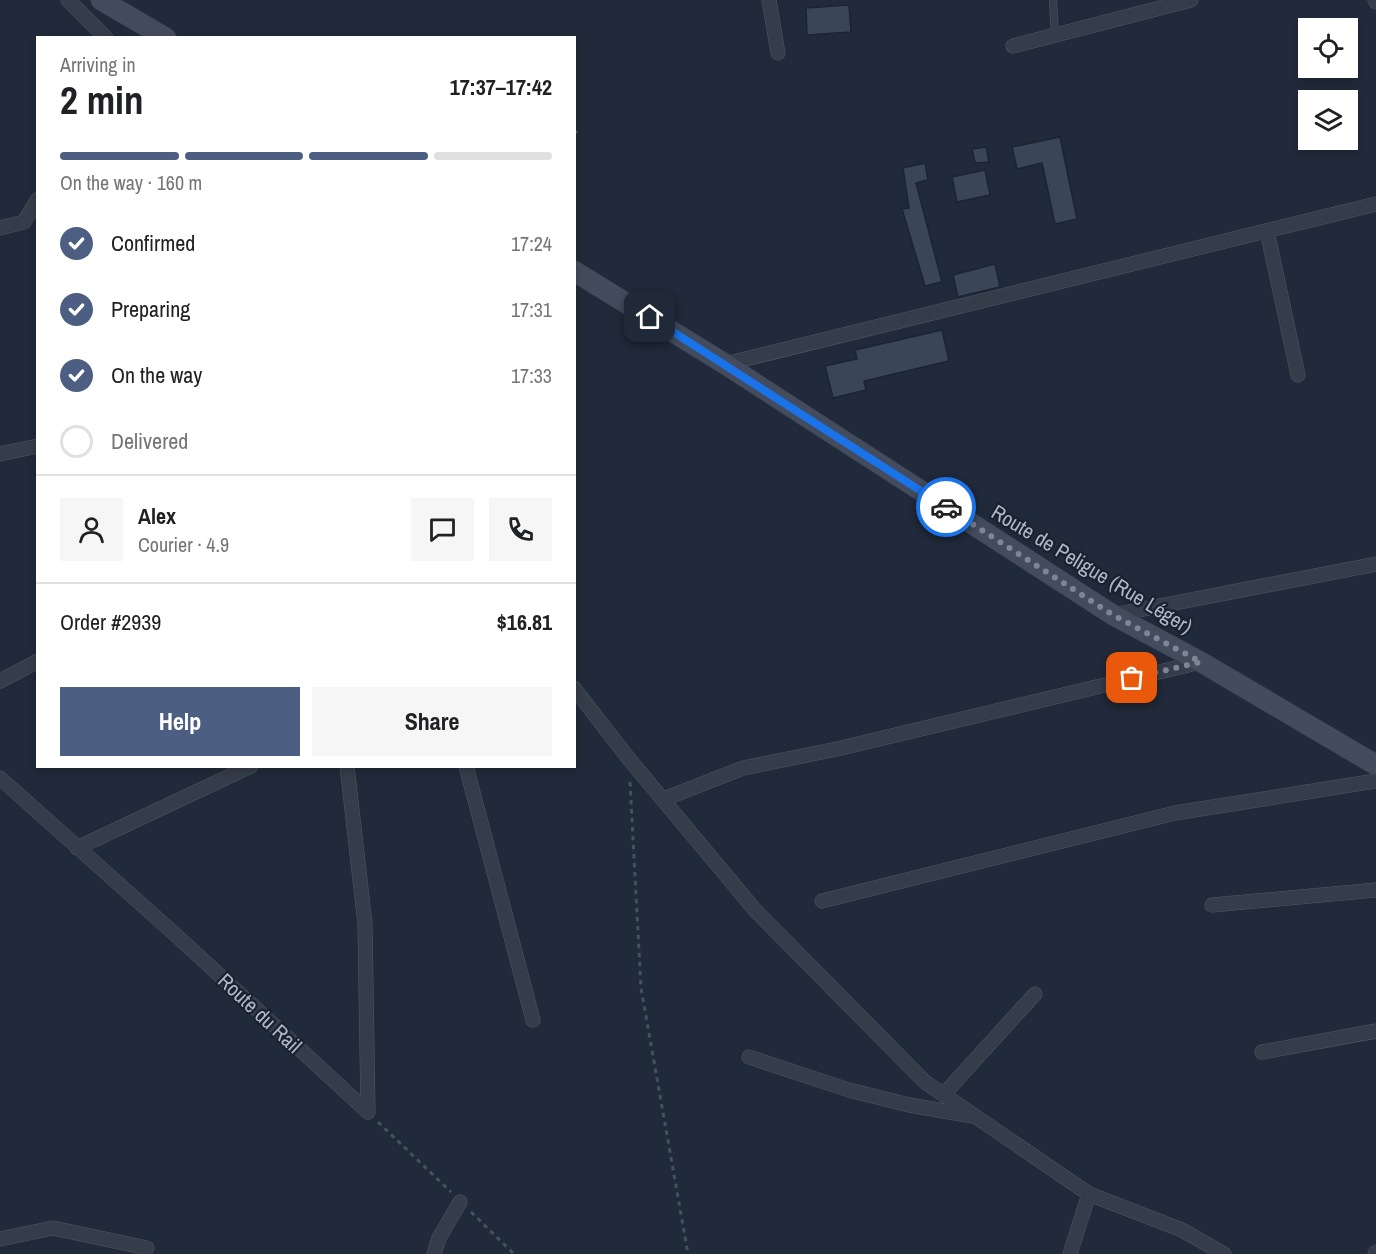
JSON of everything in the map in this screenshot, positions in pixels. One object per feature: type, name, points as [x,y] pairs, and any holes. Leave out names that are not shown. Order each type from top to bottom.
[{"type":"street","points":[[68,0],[104,36]]},
{"type":"street","points":[[101,0],[163,36]]},
{"type":"street","points":[[770,0],[778,53]]},
{"type":"street","points":[[1013,46],[1191,0]]},
{"type":"street","points":[[0,228],[24,222],[36,202]]},
{"type":"street","points":[[725,364],[1376,204]]},
{"type":"street","points":[[1267,231],[1298,375]]},
{"type":"street","name":"Route de Peligue (Rue Léger)","points":[[576,272],[725,364],[1113,615],[1201,662],[1376,765]]},
{"type":"street","points":[[0,454],[36,446]]},
{"type":"street","points":[[1113,615],[1376,564]]},
{"type":"street","points":[[0,681],[36,662]]},
{"type":"street","points":[[664,799],[743,768],[837,749],[1201,662]]},
{"type":"street","points":[[576,691],[629,759],[755,910],[925,1082],[1089,1194],[1182,1230],[1224,1254]]},
{"type":"street","points":[[77,848],[247,768]]},
{"type":"street","points":[[347,768],[365,924],[368,1112]]},
{"type":"street","points":[[467,768],[533,1020]]},
{"type":"street","name":"Route du Rail","points":[[0,778],[178,937],[368,1112]]},
{"type":"street","points":[[822,901],[1175,813],[1376,781]]},
{"type":"street","points":[[1212,905],[1376,890]]},
{"type":"street","points":[[944,1094],[1035,994]]},
{"type":"street","points":[[1262,1052],[1376,1031]]},
{"type":"street","points":[[749,1057],[849,1090],[909,1105],[978,1117]]},
{"type":"street","points":[[1070,1254],[1089,1194]]},
{"type":"street","points":[[434,1254],[439,1238],[460,1202]]},
{"type":"street","points":[[0,1239],[53,1228],[147,1248]]},
{"type":"lane","points":[[1053,0],[1055,35]]},
{"type":"path","points":[[629,759],[641,988],[688,1254]]},
{"type":"path","points":[[368,1112],[514,1254]]},
{"type":"building","points":[[849,5],[851,32],[807,35],[806,8]]},
{"type":"building","points":[[1060,137],[1077,219],[1055,224],[1042,163],[1017,169],[1012,147]]},
{"type":"building","points":[[986,147],[989,162],[975,163],[972,149]]},
{"type":"building","points":[[925,163],[928,180],[916,183],[942,282],[925,286],[902,209],[909,208],[903,168]]},
{"type":"building","points":[[985,170],[990,195],[957,202],[952,177]]},
{"type":"building","points":[[995,264],[1000,287],[958,297],[953,275]]},
{"type":"building","points":[[942,330],[949,361],[864,381],[866,390],[833,398],[825,366],[857,359],[855,350]]},
{"type":"way so far","points":[[946,507],[1113,615],[1201,662],[1132,678]]},
{"type":"route","points":[[650,317],[946,507]]}]
